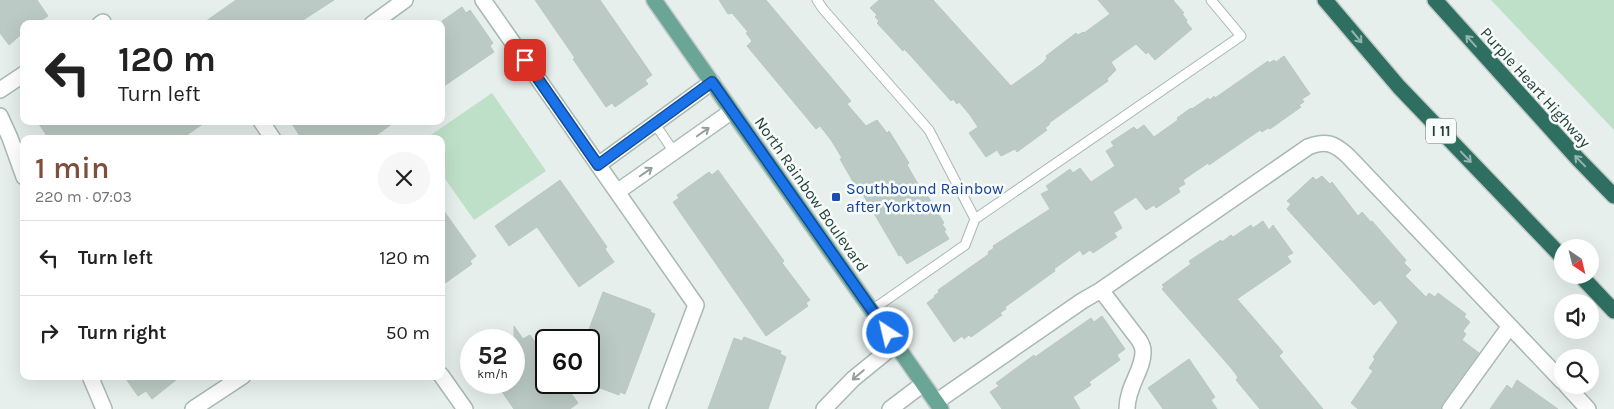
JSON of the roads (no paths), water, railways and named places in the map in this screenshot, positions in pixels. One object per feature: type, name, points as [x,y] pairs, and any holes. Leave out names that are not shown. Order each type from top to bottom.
[{"type":"highway","name":"I 11","points":[[1325,0],[1399,87],[1554,249]]},
{"type":"highway","name":"Purple Heart Highway","points":[[1435,0],[1571,152],[1614,196]]},
{"type":"highway","points":[[1588,284],[1614,311]]},
{"type":"main road","name":"North Rainbow Boulevard","points":[[654,0],[939,406]]},
{"type":"street","points":[[378,20],[405,0]]},
{"type":"street","points":[[483,0],[696,305],[657,409]]},
{"type":"street","points":[[0,90],[20,77]]},
{"type":"street","points":[[598,165],[712,82]]},
{"type":"street","points":[[617,192],[732,111]]},
{"type":"street","points":[[0,116],[20,166]]},
{"type":"street","points":[[939,406],[1082,301],[1101,290],[1308,147],[1327,143],[1338,147],[1348,156],[1554,373]]},
{"type":"street","points":[[1101,290],[1144,348],[1128,395],[1127,409]]},
{"type":"street","points":[[1450,409],[1510,326]]},
{"type":"street","points":[[824,409],[854,379],[896,344]]},
{"type":"street","points":[[92,380],[104,409]]},
{"type":"street","points":[[193,409],[237,380]]},
{"type":"street","points":[[445,380],[465,409]]},
{"type":"street","points":[[890,409],[924,384]]},
{"type":"street","points":[[1574,394],[1588,409]]},
{"type":"lane","points":[[817,0],[929,130],[975,219]]},
{"type":"lane","points":[[872,310],[965,245],[975,219],[1241,36],[1211,0]]},
{"type":"lane","points":[[655,124],[674,152]]},
{"type":"place","name":"Southbound Rainbow after Yorktown","points":[[836,197]]}]
